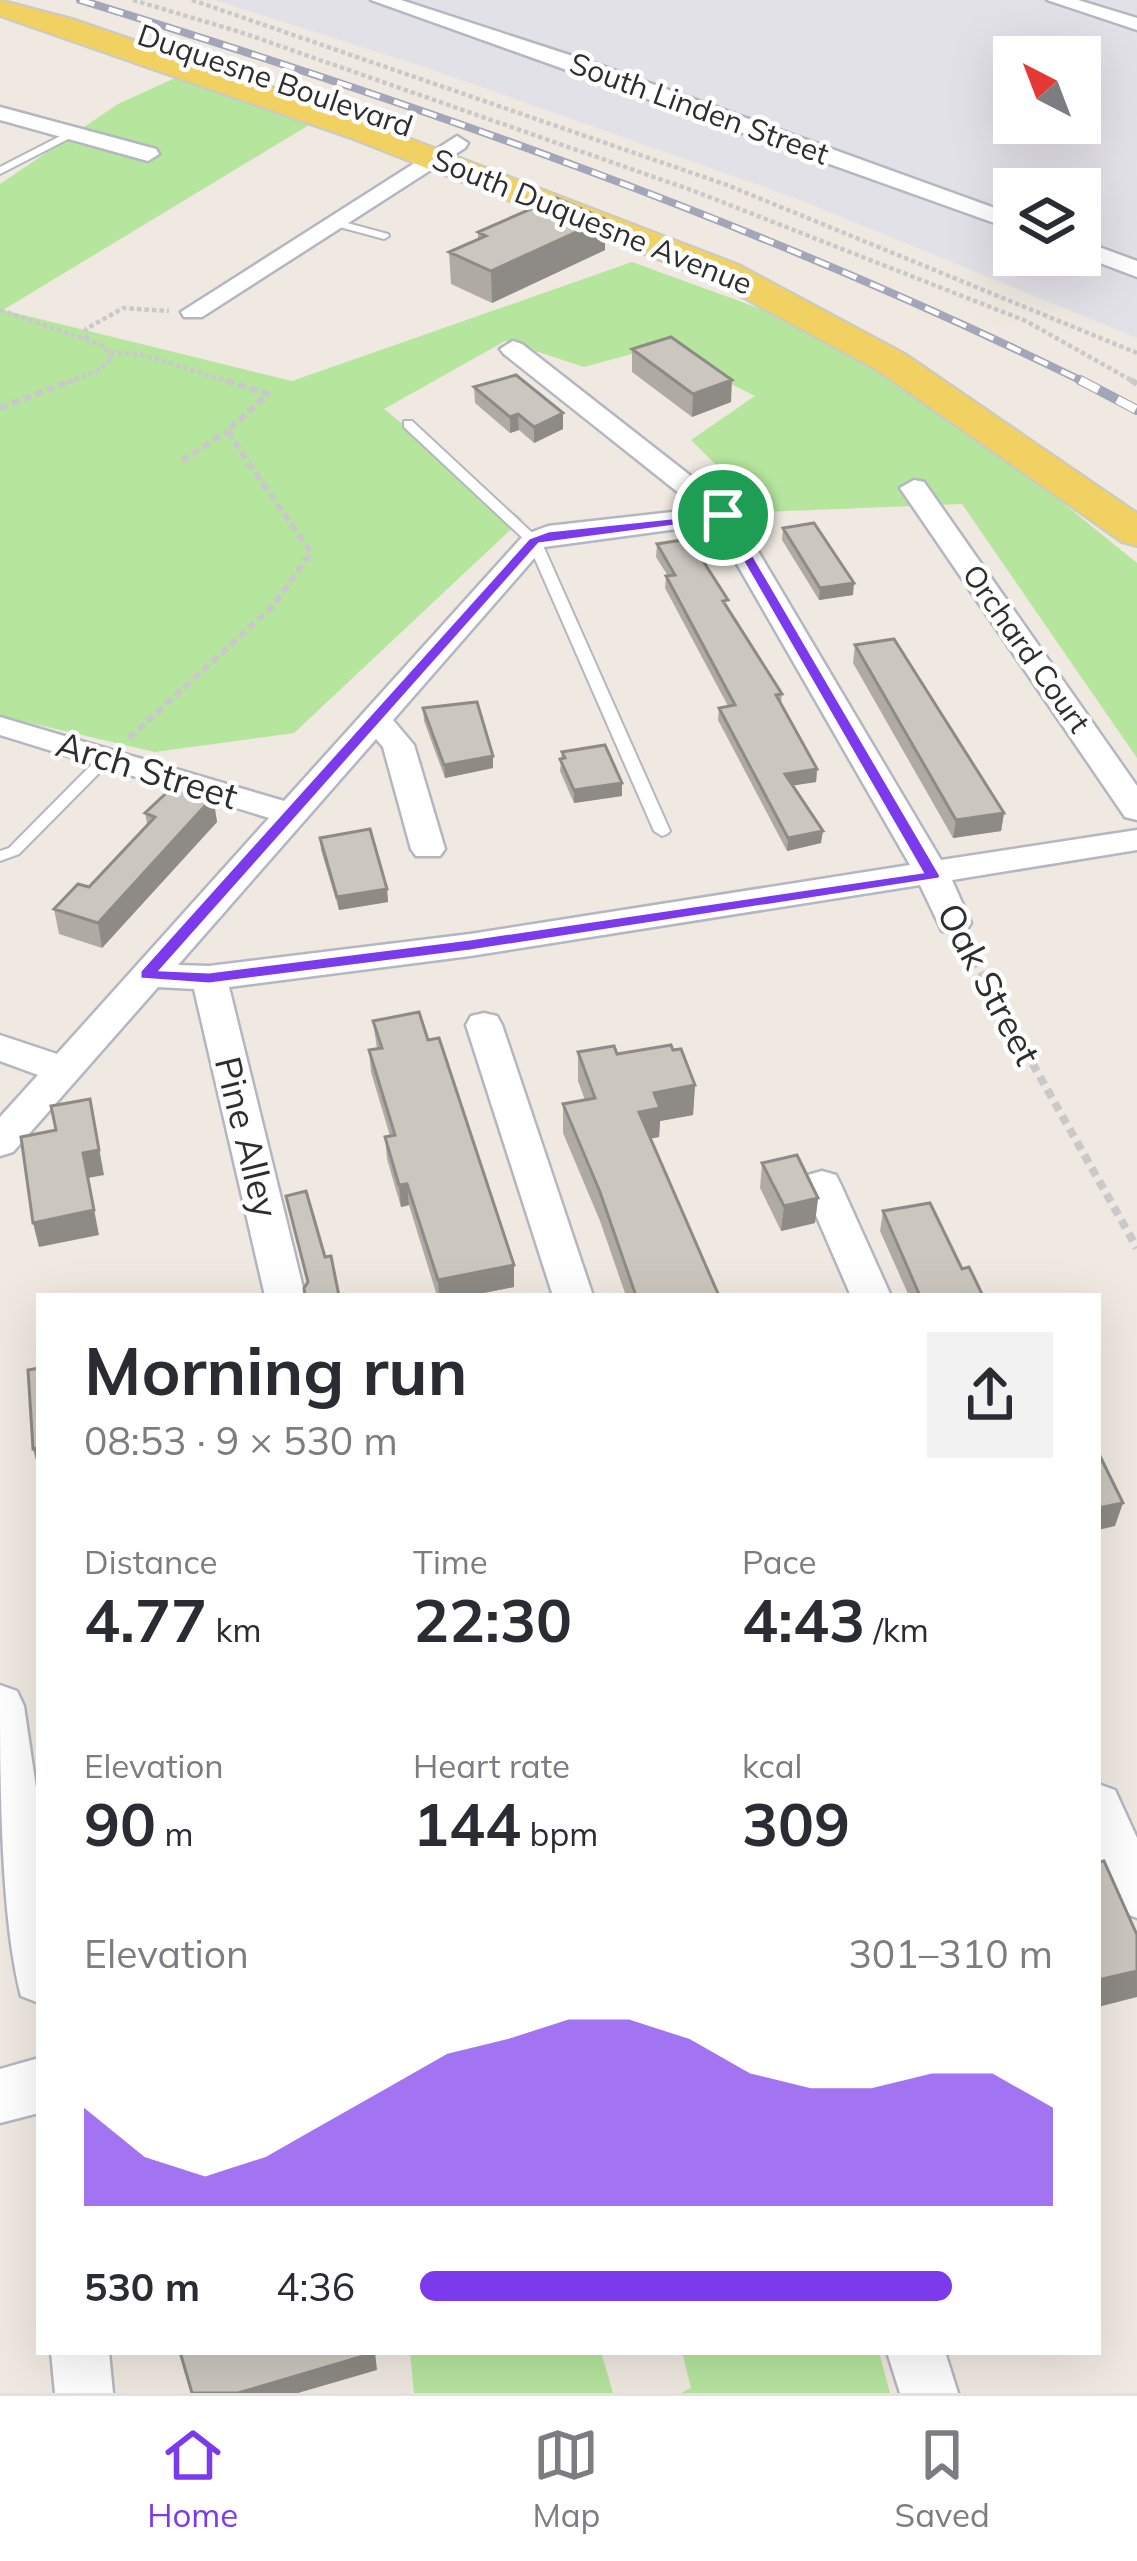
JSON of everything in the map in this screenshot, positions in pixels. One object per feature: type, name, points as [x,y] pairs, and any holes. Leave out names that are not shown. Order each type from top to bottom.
[{"type":"main road","name":"Duquesne Boulevard","points":[[25,0],[235,65],[445,150],[720,248],[980,388]]},
{"type":"main road","name":"South Duquesne Avenue","points":[[0,7],[445,150],[728,275],[805,312],[920,380],[1137,533]]},
{"type":"main road","points":[[980,388],[1137,483]]},
{"type":"main road","points":[[980,388],[1137,495]]},
{"type":"street","name":"South Linden Street","points":[[381,0],[590,68],[993,215]]},
{"type":"street","points":[[1057,0],[1137,24]]},
{"type":"street","points":[[0,113],[148,154]]},
{"type":"street","points":[[193,312],[445,150]]},
{"type":"street","points":[[1101,255],[1137,270]]},
{"type":"street","name":"Oak Street","points":[[513,349],[723,515],[933,876],[953,923]]},
{"type":"street","name":"Orchard Court","points":[[914,488],[1137,810]]},
{"type":"street","points":[[0,1142],[534,541],[548,535],[723,515]]},
{"type":"street","points":[[376,719],[398,745],[428,849]]},
{"type":"street","name":"Arch Street","points":[[3,726],[291,814]]},
{"type":"street","points":[[146,975],[209,978],[470,945],[933,876],[1137,840]]},
{"type":"street","name":"Pine Alley","points":[[209,978],[284,1293]]},
{"type":"street","points":[[484,1025],[572,1293]]},
{"type":"street","points":[[0,1048],[61,1069]]},
{"type":"street","points":[[822,1185],[871,1293]]},
{"type":"street","points":[[0,1706],[36,1957]]},
{"type":"street","points":[[1101,1813],[1137,1894]]},
{"type":"street","points":[[0,2096],[19,2096],[36,2087]]},
{"type":"street","points":[[80,2355],[84,2393]]},
{"type":"street","points":[[917,2355],[929,2393]]},
{"type":"lane","points":[[0,171],[72,133]]},
{"type":"lane","points":[[336,223],[384,236]]},
{"type":"lane","points":[[408,424],[534,541],[662,831]]},
{"type":"lane","points":[[0,856],[14,851],[106,758]]},
{"type":"path","points":[[133,0],[240,32],[716,200],[1026,321],[1137,384]]},
{"type":"path","points":[[192,0],[727,185],[1137,353]]},
{"type":"path","points":[[86,340],[86,329],[123,308],[193,312]]},
{"type":"path","points":[[1,310],[110,352],[143,355],[268,394],[182,461]]},
{"type":"path","points":[[0,408],[107,365],[113,358],[110,352]]},
{"type":"path","points":[[106,758],[272,607],[311,553],[289,515],[226,431]]},
{"type":"path","name":"Oak Street","points":[[953,923],[1137,1248]]},
{"type":"shaded area","points":[[215,0],[1137,0],[1137,338],[795,198],[427,68]]},
{"type":"green space","points":[[175,78],[309,125],[3,310],[292,381],[632,262],[800,323],[977,433],[1137,563],[1137,758],[962,504],[763,512],[691,440],[755,396],[657,347],[584,367],[505,341],[384,409],[522,519],[294,733],[155,752],[0,716],[0,184],[118,104]]},
{"type":"green space","points":[[410,2355],[602,2355],[613,2393],[414,2393]]},
{"type":"green space","points":[[683,2355],[880,2355],[890,2393],[681,2393],[691,2388]]},
{"type":"building","points":[[556,198],[605,219],[491,271],[449,252],[486,236],[478,232]]},
{"type":"building","points":[[671,337],[732,380],[693,394],[632,349]]},
{"type":"building","points":[[516,375],[563,413],[534,427],[518,414],[510,417],[474,387]]},
{"type":"building","points":[[814,523],[854,583],[820,588],[783,528]]},
{"type":"building","points":[[689,539],[782,694],[776,695],[817,769],[785,774],[823,831],[788,838],[719,708],[735,705],[666,576],[675,575],[657,544]]},
{"type":"building","points":[[894,639],[1004,813],[956,820],[855,645]]},
{"type":"building","points":[[477,702],[493,756],[444,765],[423,708]]},
{"type":"building","points":[[605,745],[622,783],[574,790],[560,759],[565,758],[562,752]]},
{"type":"building","points":[[176,784],[213,797],[98,923],[54,909],[78,884],[89,887],[155,817],[145,813]]},
{"type":"building","points":[[370,829],[387,889],[337,897],[320,838]]},
{"type":"building","points":[[419,1012],[428,1040],[439,1038],[514,1265],[438,1280],[407,1184],[399,1185],[385,1137],[395,1135],[369,1050],[382,1048],[373,1021]]},
{"type":"building","points":[[671,1045],[673,1050],[681,1049],[695,1085],[654,1093],[660,1108],[639,1112],[718,1293],[635,1293],[563,1104],[595,1098],[578,1052],[614,1046],[617,1054]]},
{"type":"building","points":[[90,1099],[99,1150],[83,1153],[94,1210],[33,1223],[21,1137],[56,1130],[51,1106]]},
{"type":"building","points":[[797,1155],[818,1198],[784,1206],[762,1163]]},
{"type":"building","points":[[306,1191],[325,1257],[331,1256],[338,1293],[305,1293],[308,1282],[286,1196]]},
{"type":"building","points":[[930,1203],[962,1269],[969,1267],[982,1293],[919,1293],[883,1211]]},
{"type":"building","points":[[36,1369],[33,1449],[28,1370]]},
{"type":"building","points":[[1101,1458],[1123,1503],[1101,1507]]},
{"type":"building","points":[[1101,1862],[1137,1935],[1137,1971],[1101,1979]]},
{"type":"building","points":[[181,2355],[367,2355],[238,2393],[192,2393]]},
{"type":"railway","points":[[80,0],[336,82],[591,172],[841,271],[1083,381]]},
{"type":"railway","points":[[1083,381],[1137,410]]},
{"type":"route","points":[[723,515],[933,876],[470,945],[209,978],[146,975],[534,541],[548,535],[723,515]]}]
